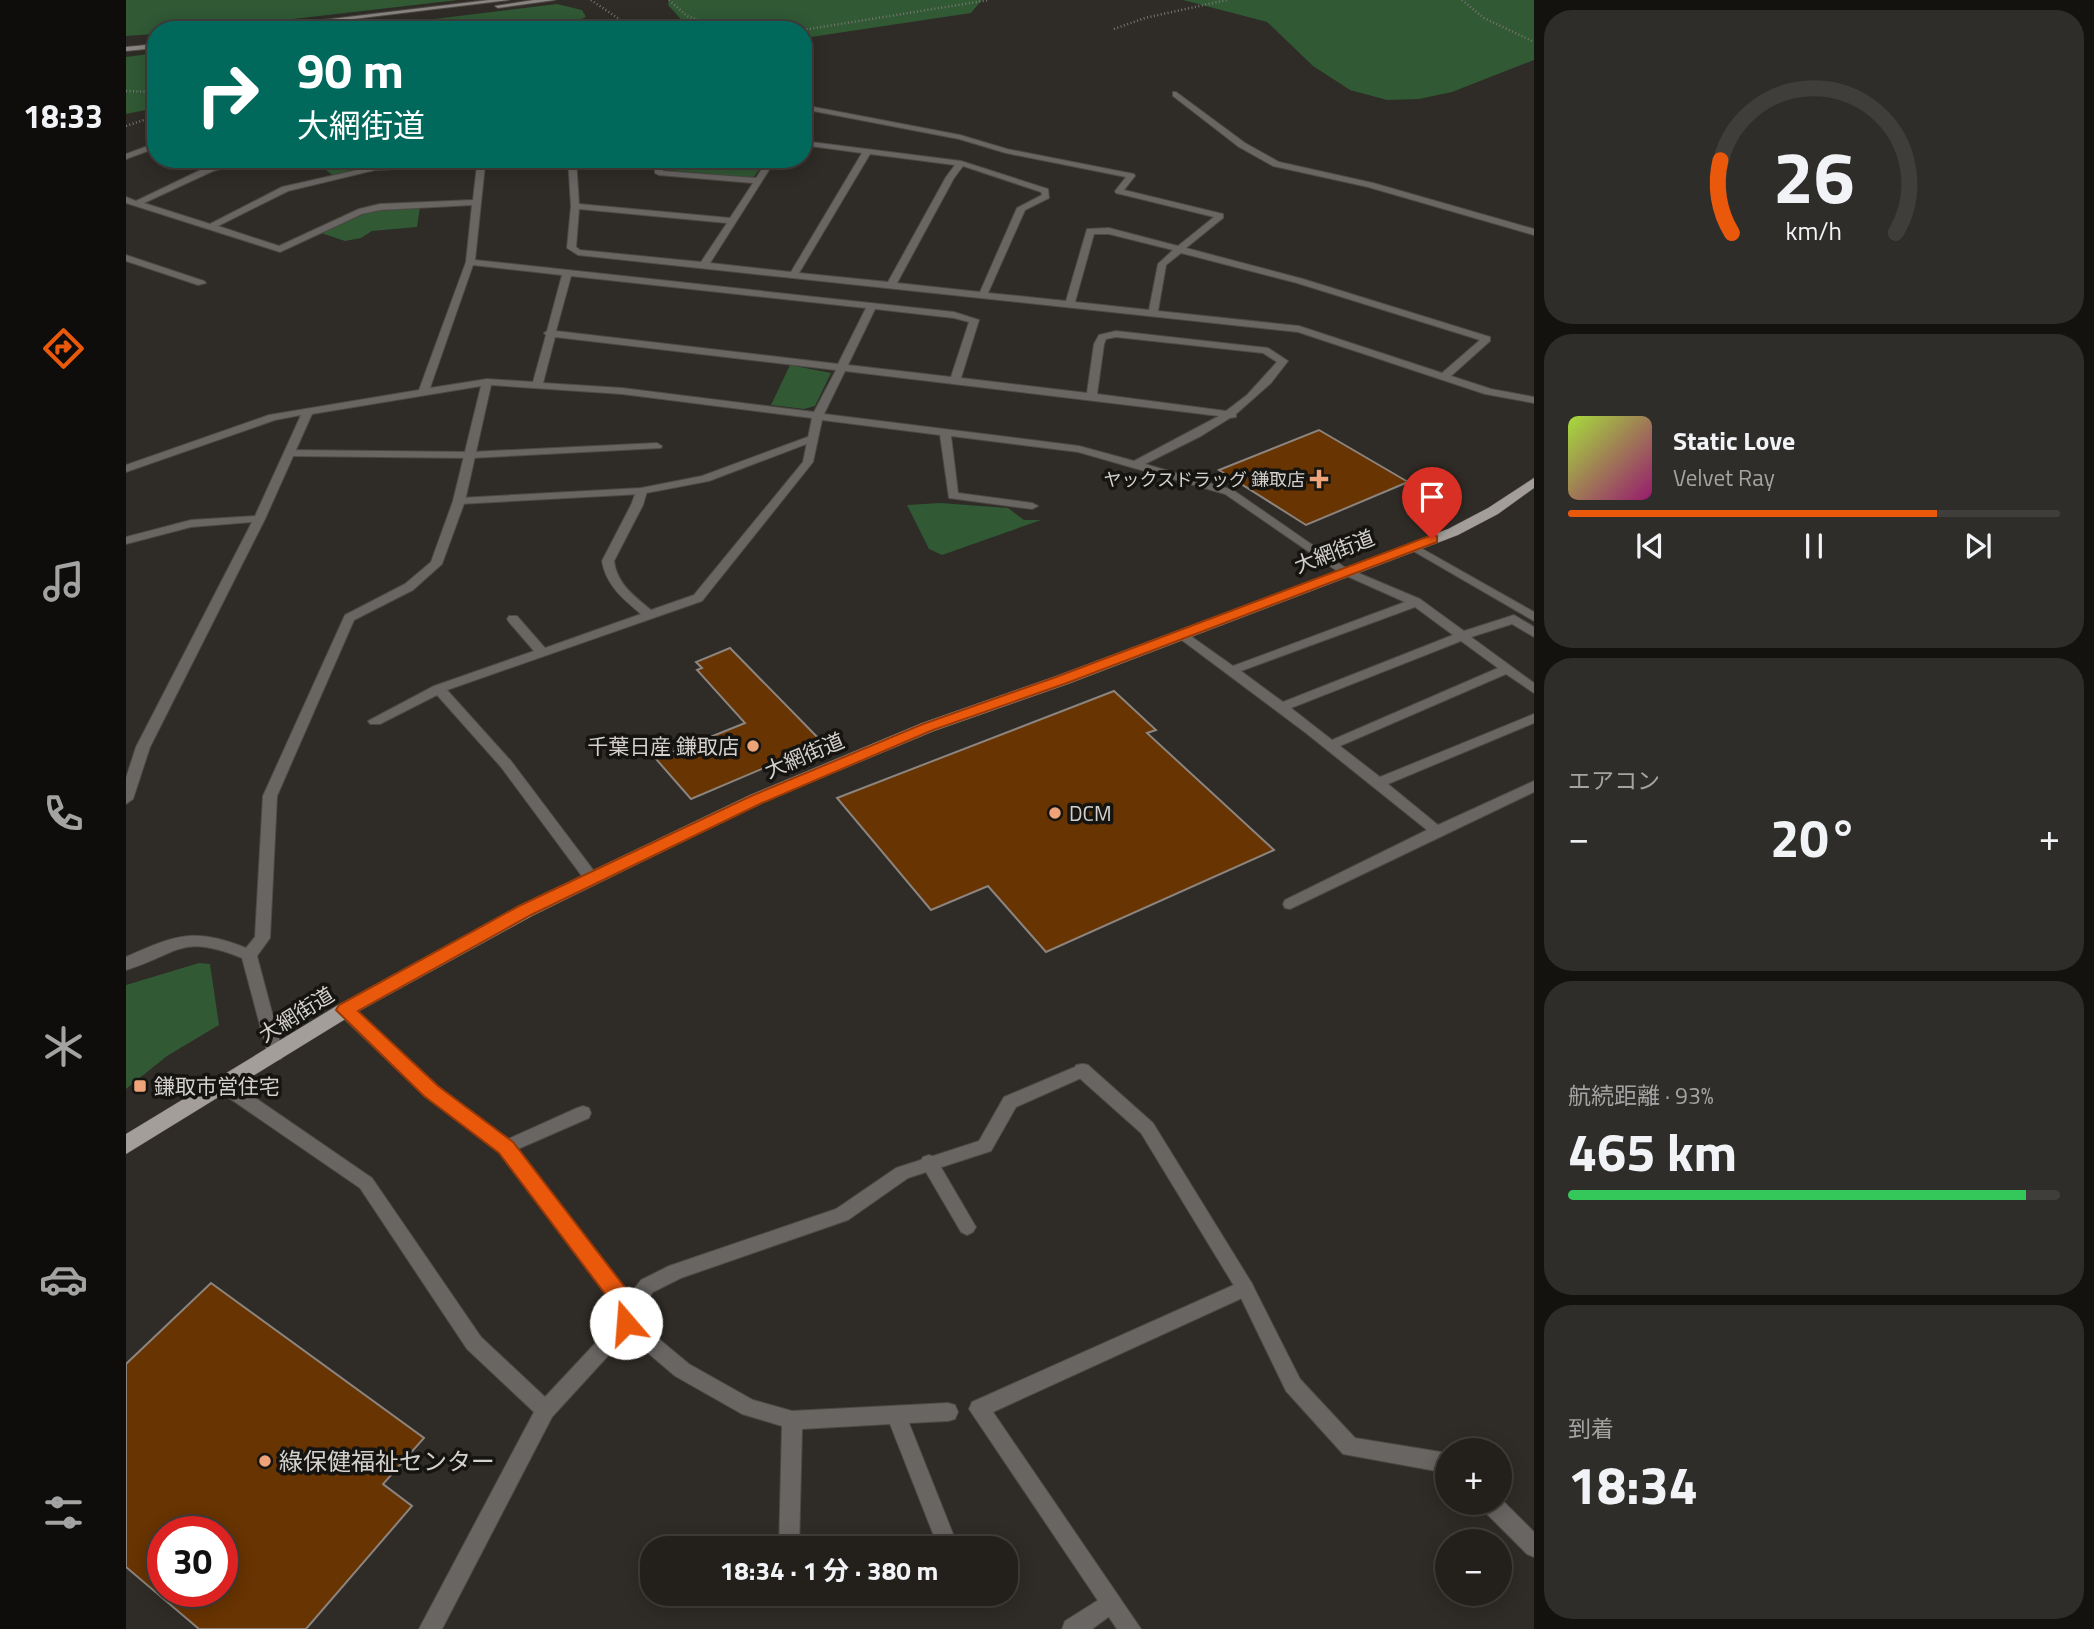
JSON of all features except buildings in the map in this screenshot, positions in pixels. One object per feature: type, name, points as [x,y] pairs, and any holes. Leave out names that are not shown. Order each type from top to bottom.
[{"type":"main road","name":"大網街道","points":[[126,1145],[345,1010],[525,911],[756,799],[916,732],[1453,532],[1493,512],[1534,482]]},
{"type":"street","points":[[322,21],[506,0]]},
{"type":"street","points":[[371,21],[552,0]]},
{"type":"street","points":[[126,43],[147,41]]},
{"type":"street","points":[[126,49],[147,47]]},
{"type":"street","points":[[1176,94],[1242,145],[1276,163],[1370,185],[1534,232]]},
{"type":"street","points":[[812,109],[960,137],[1006,151],[1130,176],[1119,191],[1220,216],[1161,264],[1153,313]]},
{"type":"street","points":[[812,144],[961,163],[1045,191],[1046,197],[1021,208],[984,295]]},
{"type":"street","points":[[126,157],[147,149]]},
{"type":"street","points":[[794,274],[868,150]]},
{"type":"street","points":[[891,285],[950,177],[961,163]]},
{"type":"street","points":[[138,203],[214,168]]},
{"type":"street","points":[[212,226],[285,189],[375,168]]},
{"type":"street","points":[[423,392],[470,262],[481,168]]},
{"type":"street","points":[[573,168],[575,206],[571,248],[578,253],[1299,329],[1489,392],[1534,400]]},
{"type":"street","points":[[659,168],[659,173],[759,181]]},
{"type":"street","points":[[704,265],[767,168]]},
{"type":"street","points":[[126,200],[280,249],[359,212],[380,207],[478,202]]},
{"type":"street","points":[[575,206],[731,221]]},
{"type":"street","points":[[1070,304],[1090,231],[1110,231],[1300,281],[1487,339],[1445,376]]},
{"type":"street","points":[[126,258],[201,284]]},
{"type":"street","points":[[470,262],[954,315],[974,320],[955,380]]},
{"type":"street","points":[[537,386],[567,273]]},
{"type":"street","points":[[375,721],[439,689],[698,598],[808,461],[818,415],[872,306]]},
{"type":"street","points":[[550,333],[1233,415]]},
{"type":"street","points":[[1092,396],[1099,344],[1102,337],[1116,334],[1265,350],[1283,361],[1265,387],[1233,415],[1135,465]]},
{"type":"street","points":[[249,955],[262,937],[270,796],[349,618],[409,587],[436,564],[471,455],[487,383]]},
{"type":"street","points":[[126,469],[273,417],[487,383],[622,391],[1079,449],[1229,492],[1344,571],[1416,602],[1534,689]]},
{"type":"street","points":[[126,799],[143,747],[259,519],[308,411]]},
{"type":"street","points":[[945,431],[953,496],[1032,506]]},
{"type":"street","points":[[458,501],[641,491],[705,479],[813,438]]},
{"type":"street","points":[[289,453],[471,455],[657,446]]},
{"type":"street","points":[[641,491],[637,505],[608,561],[608,572],[613,583],[648,614]]},
{"type":"street","points":[[126,541],[179,524],[212,519],[259,519]]},
{"type":"street","points":[[1412,546],[1534,617]]},
{"type":"street","points":[[1233,670],[1416,602]]},
{"type":"street","points":[[513,619],[542,652]]},
{"type":"street","points":[[1282,707],[1462,636],[1514,619],[1534,633]]},
{"type":"street","points":[[1181,635],[1282,707],[1437,831]]},
{"type":"street","points":[[1331,745],[1507,669]]},
{"type":"street","points":[[439,689],[506,764],[592,879]]},
{"type":"street","points":[[1379,783],[1534,718]]},
{"type":"street","points":[[1290,904],[1534,786]]},
{"type":"street","points":[[126,964],[177,941],[200,938],[216,940],[249,955]]},
{"type":"street","points":[[249,955],[275,1054]]},
{"type":"street","points":[[345,1010],[431,1091],[506,1147],[627,1316],[682,1370],[749,1408],[792,1420],[948,1412]]},
{"type":"street","points":[[430,1629],[545,1410],[627,1316],[647,1286],[665,1277],[842,1214],[902,1173],[929,1162],[985,1146],[1010,1102],[1082,1070],[1147,1128],[1245,1288],[1293,1385],[1350,1447],[1435,1461]]},
{"type":"street","points":[[222,1084],[366,1183],[474,1343],[545,1410]]},
{"type":"street","points":[[506,1147],[583,1113]]},
{"type":"street","points":[[929,1162],[967,1227]]},
{"type":"street","points":[[1130,1629],[979,1409],[1245,1288]]},
{"type":"street","points":[[896,1416],[943,1536]]},
{"type":"street","points":[[789,1536],[792,1420]]},
{"type":"street","points":[[1502,1515],[1534,1547]]},
{"type":"street","points":[[1073,1629],[1111,1604]]},
{"type":"path","points":[[590,0],[622,21]]},
{"type":"path","points":[[669,0],[687,16],[702,21]]},
{"type":"path","points":[[812,29],[989,0]]},
{"type":"path","points":[[1114,29],[1145,18],[1227,0]]},
{"type":"path","points":[[1462,0],[1484,18],[1534,42]]},
{"type":"path","points":[[126,91],[147,92]]},
{"type":"path","points":[[126,125],[147,119]]},
{"type":"green space","points":[[126,0],[458,0],[276,21],[147,21],[147,35],[126,36]]},
{"type":"green space","points":[[669,0],[982,0],[971,13],[812,37],[812,21],[683,21],[668,5]]},
{"type":"green space","points":[[1183,0],[1534,0],[1534,60],[1452,92],[1419,99],[1387,100],[1350,90],[1313,66],[1267,22]]},
{"type":"green space","points":[[557,4],[582,10],[586,17],[576,21],[418,21]]},
{"type":"green space","points":[[147,54],[147,110],[126,114],[126,57]]},
{"type":"green space","points":[[324,168],[361,168],[332,175]]},
{"type":"green space","points":[[668,168],[760,168],[753,178]]},
{"type":"green space","points":[[420,207],[417,227],[372,231],[361,238],[345,241],[321,233],[369,212]]},
{"type":"green space","points":[[790,365],[831,373],[815,406],[804,409],[771,405]]},
{"type":"green space","points":[[940,503],[1008,508],[1024,520],[1041,520],[942,555],[929,549],[907,505]]},
{"type":"green space","points":[[199,963],[210,964],[219,1025],[167,1056],[126,1089],[126,985]]},
{"type":"place","name":"ヤックスドラッグ 鎌取店","points":[[1319,479]]},
{"type":"place","name":"千葉日産 鎌取店","points":[[753,746]]},
{"type":"place","name":"DCM","points":[[1055,813]]},
{"type":"place","name":"鎌取市営住宅","points":[[140,1086]]},
{"type":"place","name":"綠保健福祉センター","points":[[265,1461]]},
{"type":"route","points":[[626,1323],[629,1310],[506,1147],[431,1091],[345,1010],[525,911],[756,799],[928,727],[1062,680],[1432,539]]}]
